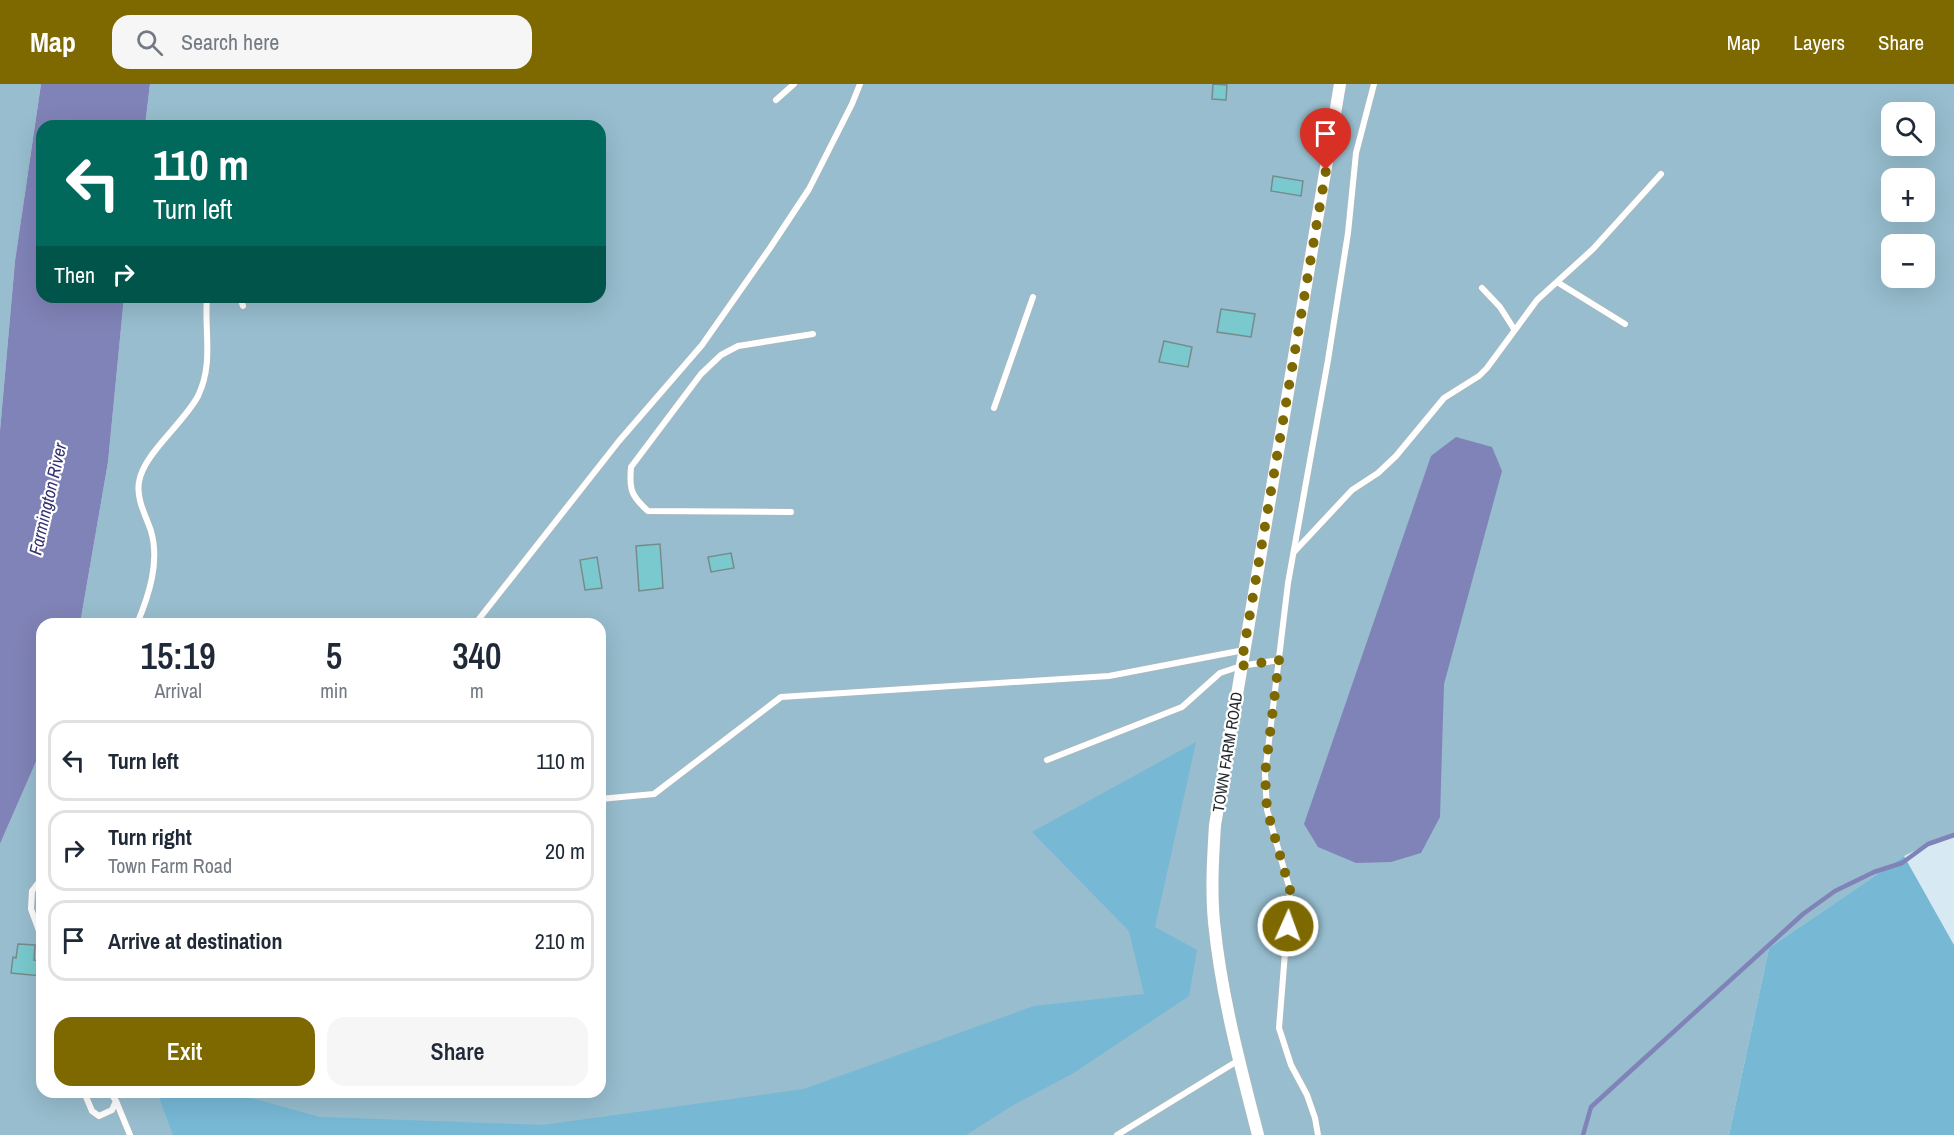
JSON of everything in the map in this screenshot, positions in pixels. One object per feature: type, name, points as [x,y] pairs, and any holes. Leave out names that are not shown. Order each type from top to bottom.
[{"type":"street","name":"TOWN FARM ROAD","points":[[1258,1135],[1239,1060],[1220,966],[1214,920],[1215,825],[1340,84]]},
{"type":"lane","points":[[776,100],[794,84]]},
{"type":"lane","points":[[480,618],[620,441],[702,345],[809,189],[860,84]]},
{"type":"lane","points":[[1318,1135],[1307,1095],[1291,1065],[1279,1028],[1290,890],[1267,810],[1265,774],[1293,553],[1348,233],[1356,153],[1374,84]]},
{"type":"lane","points":[[1293,553],[1352,489],[1378,473],[1396,456],[1444,398],[1479,376],[1487,368],[1537,300],[1593,249],[1661,174]]},
{"type":"lane","points":[[1557,282],[1625,324]]},
{"type":"lane","points":[[1482,288],[1500,307],[1515,329]]},
{"type":"lane","points":[[994,408],[1033,297]]},
{"type":"lane","points":[[140,618],[153,576],[155,553],[139,493],[139,482],[143,469],[197,397],[204,380],[209,345],[207,303]]},
{"type":"lane","points":[[790,512],[648,511],[635,500],[630,485],[630,467],[701,374],[721,355],[738,346],[813,334]]},
{"type":"lane","points":[[606,798],[654,794],[781,697],[1109,676],[1244,650]]},
{"type":"lane","points":[[1047,760],[1182,707],[1220,673],[1241,666],[1279,660]]},
{"type":"lane","points":[[36,886],[32,891],[32,909],[36,921]]},
{"type":"lane","points":[[1117,1135],[1239,1060]]},
{"type":"lane","points":[[87,1098],[92,1111],[99,1116],[112,1110],[116,1101]]},
{"type":"lane","points":[[114,1098],[130,1135]]},
{"type":"lane","points":[[1130,1126],[1132,1135]]},
{"type":"shaded area","points":[[0,84],[41,84],[15,261],[0,431]]},
{"type":"shaded area","points":[[150,84],[1954,84],[1954,837],[1928,844],[1904,856],[1769,948],[1729,1135],[0,1135],[0,844],[36,762],[36,1098],[606,1098],[606,618],[81,618],[108,462],[123,303],[606,303],[606,120],[146,120]]},
{"type":"shaded area","points":[[1196,742],[1155,927],[1197,950],[1189,996],[1072,1074],[1015,1104],[966,1135],[173,1135],[159,1098],[251,1098],[320,1117],[543,1125],[804,1089],[1034,1006],[1144,994],[1129,931],[1032,832]]},
{"type":"shaded area","points":[[1904,856],[1954,945],[1954,1135],[1729,1135],[1769,948]]},
{"type":"water","name":"Farmington River","points":[[41,84],[150,84],[146,120],[36,120],[36,303],[123,303],[108,462],[81,618],[36,618],[36,762],[0,844],[0,431],[15,261]]},
{"type":"water","points":[[1456,437],[1492,447],[1502,471],[1444,684],[1440,817],[1421,853],[1391,862],[1356,863],[1318,847],[1304,824],[1431,456]]},
{"type":"building","points":[[1213,84],[1227,85],[1226,100],[1212,99]]},
{"type":"building","points":[[1273,176],[1303,181],[1301,196],[1271,191]]},
{"type":"building","points":[[1221,309],[1255,314],[1251,337],[1217,332]]},
{"type":"building","points":[[1164,341],[1192,347],[1188,367],[1159,362]]},
{"type":"building","points":[[660,544],[663,588],[639,591],[636,546]]},
{"type":"building","points":[[731,553],[734,568],[711,572],[708,557]]},
{"type":"building","points":[[597,557],[602,588],[585,590],[580,560]]},
{"type":"building","points":[[18,944],[35,945],[36,975],[11,973],[13,957],[16,958]]},
{"type":"waterway","points":[[1583,1135],[1591,1107],[1803,914],[1835,891],[1874,872],[1902,863],[1928,844],[1954,835]]},
{"type":"route","points":[[1288,926],[1290,890],[1267,810],[1265,774],[1279,660],[1241,666],[1326,170]]}]
